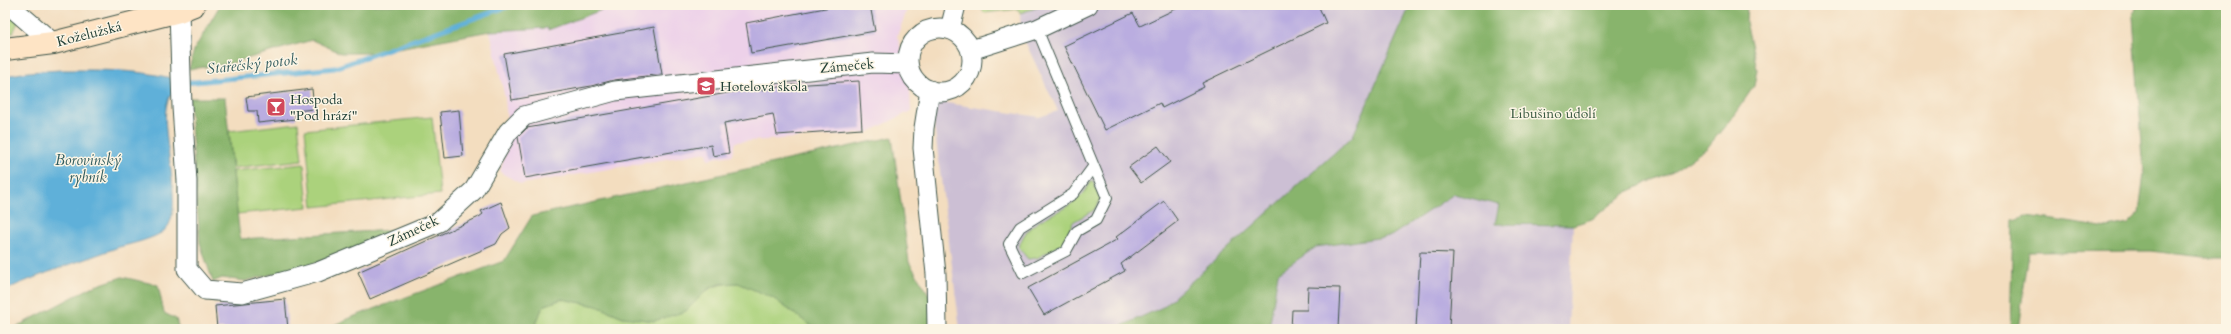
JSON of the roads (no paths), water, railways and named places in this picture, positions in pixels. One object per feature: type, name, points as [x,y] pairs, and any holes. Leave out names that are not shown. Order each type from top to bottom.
[{"type":"main road","name":"Koželužská","points":[[5,49],[53,44],[186,8]]},
{"type":"street","points":[[9,5],[53,44]]},
{"type":"street","points":[[950,29],[956,5]]},
{"type":"street","points":[[971,50],[1037,29],[1088,5]]},
{"type":"street","name":"Zámeček","points":[[186,8],[182,108],[187,181],[187,269],[205,290],[242,293],[318,272],[439,222],[474,190],[508,132],[524,116],[614,91],[872,63],[908,64]]},
{"type":"street","points":[[939,27],[950,29],[966,41],[971,50],[972,61],[970,72],[964,81],[955,88],[945,92],[930,90],[916,81],[908,64],[910,48],[919,35],[929,29],[939,27]]},
{"type":"street","points":[[930,90],[924,128],[923,148],[936,274],[937,329]]},
{"type":"lane","points":[[1037,29],[1107,198],[1096,220],[1076,231],[1066,251],[1023,273],[1009,244],[1020,227],[1073,194],[1093,167]]},
{"type":"water","name":"Borovinský rybník","points":[[107,70],[137,72],[182,81],[169,98],[166,111],[166,127],[173,186],[171,219],[165,230],[156,236],[62,267],[5,290],[5,76],[28,72]]},
{"type":"waterway","name":"Stařečský potok","points":[[185,83],[335,68],[512,5]]},
{"type":"place","name":"Hotelová škola","points":[[706,86]]},
{"type":"place","name":"Hospoda \"Pod hrází\"","points":[[276,107]]},
{"type":"park label","name":"Libušino údolí","points":[[1553,113]]}]
